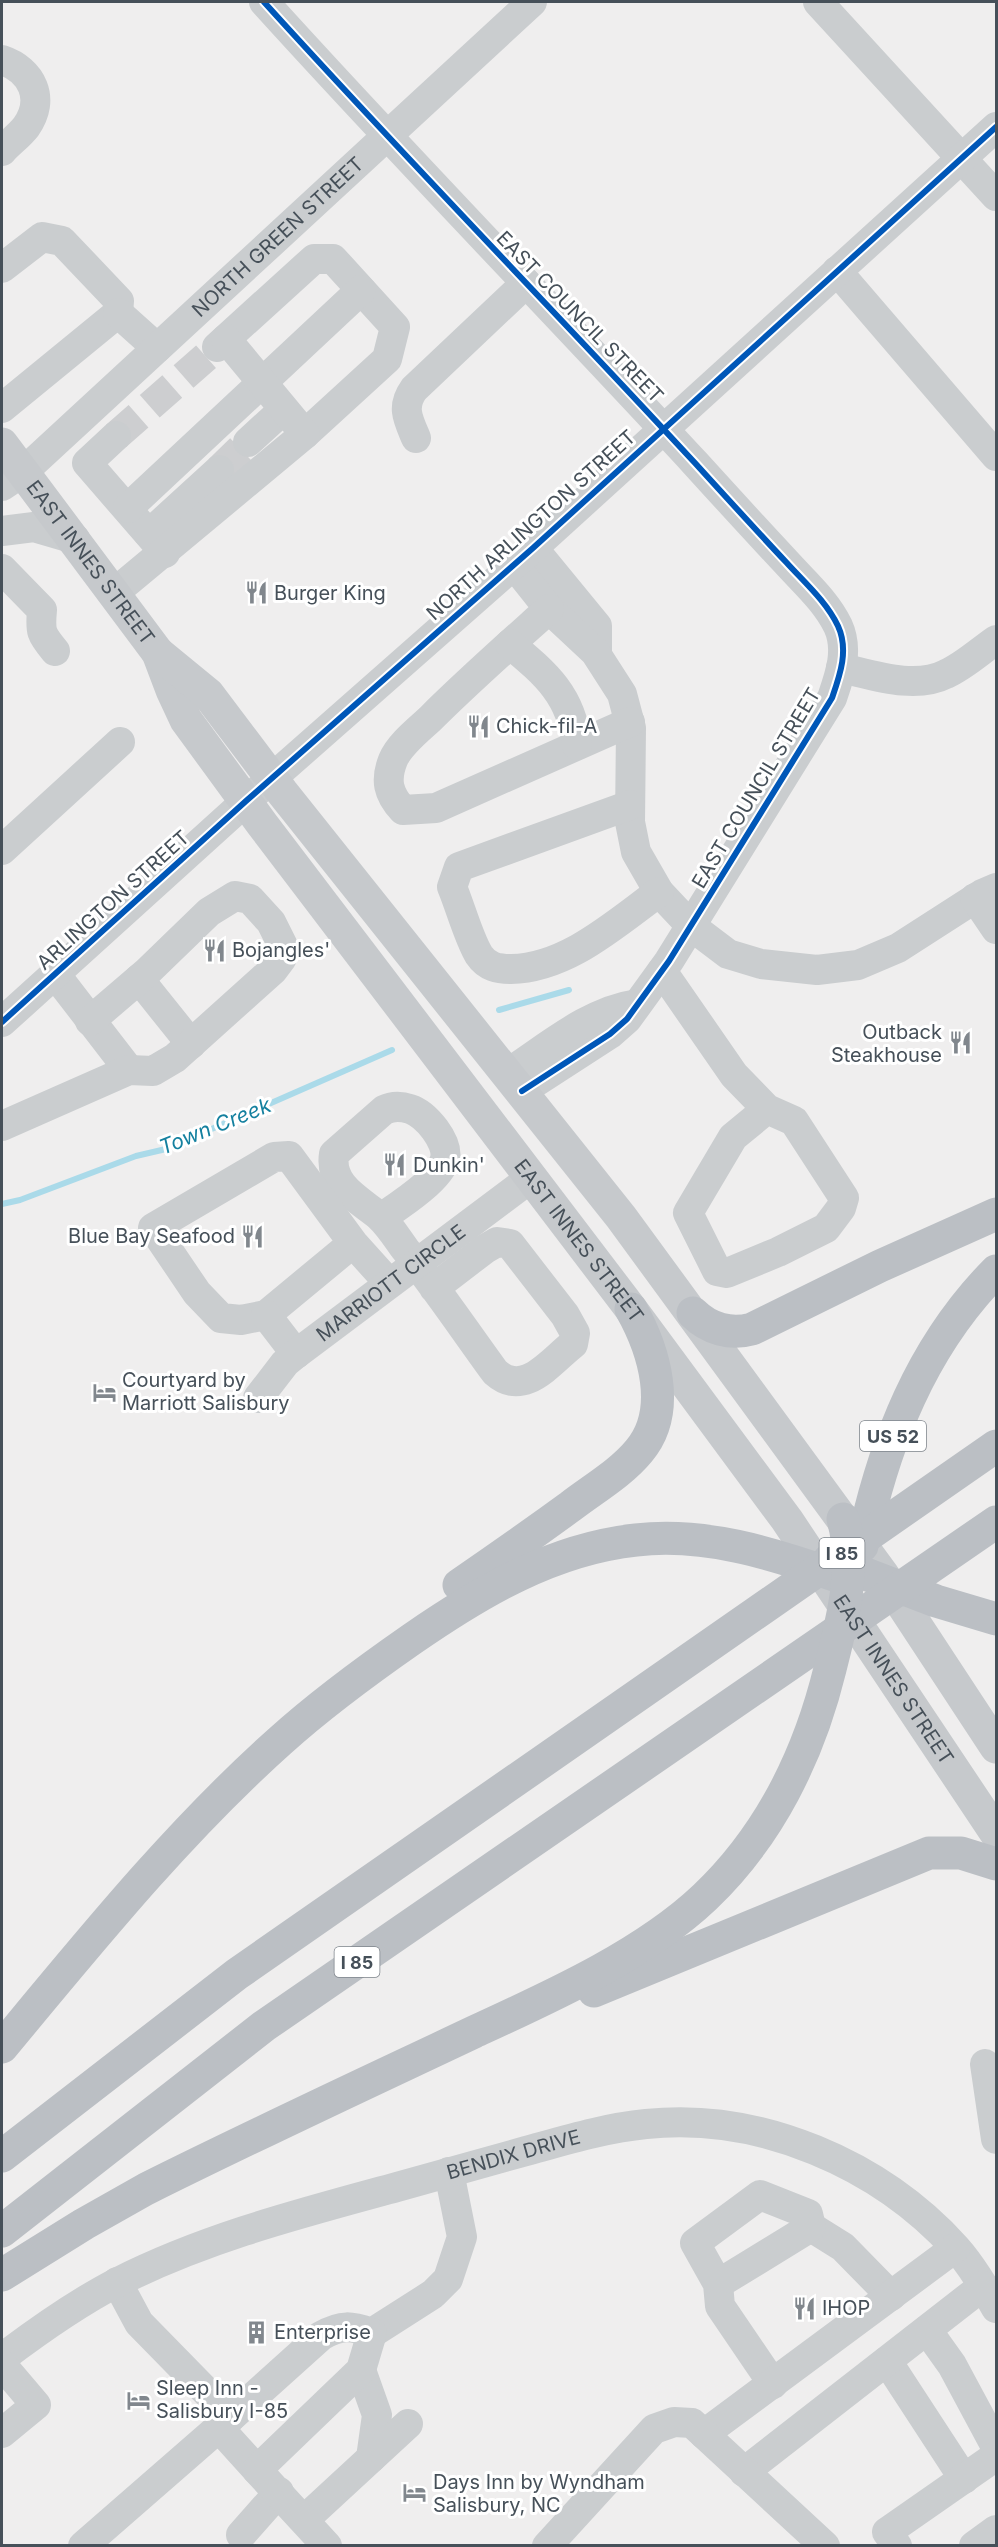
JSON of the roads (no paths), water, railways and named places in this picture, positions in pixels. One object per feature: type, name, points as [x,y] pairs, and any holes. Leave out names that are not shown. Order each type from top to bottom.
[{"type":"highway","points":[[693,1313],[704,1322],[721,1329],[739,1331],[752,1329],[880,1266],[996,1214]]},
{"type":"highway","name":"US 52","points":[[844,1577],[912,1390],[948,1329],[996,1271]]},
{"type":"highway","points":[[2,2047],[104,1925],[187,1833],[337,1686],[416,1619],[602,1483],[638,1453],[652,1427],[658,1389],[650,1352],[632,1309]]},
{"type":"highway","name":"I 85","points":[[2,2156],[237,1974],[990,1451]]},
{"type":"highway","name":"I 85","points":[[2,2230],[264,2026],[996,1522]]},
{"type":"highway","points":[[281,1740],[378,1664],[443,1617],[504,1582],[569,1554],[638,1540],[691,1539],[743,1548],[844,1577],[888,1595],[907,1610]]},
{"type":"highway","points":[[2,2276],[84,2224],[146,2189],[522,2010],[601,1968],[677,1920],[716,1885],[771,1814],[804,1753],[827,1684],[844,1577]]},
{"type":"highway","points":[[889,1583],[951,1607],[996,1619]]},
{"type":"highway","points":[[375,2079],[721,1940],[929,1853],[966,1854],[996,1864]]},
{"type":"main road","name":"EAST INNES STREET","points":[[2,444],[12,479],[75,539],[158,653],[208,694],[272,779],[515,1082],[693,1313],[843,1519],[844,1577]]},
{"type":"main road","name":"EAST INNES STREET","points":[[158,653],[178,706],[186,720],[246,801],[632,1309],[844,1577],[996,1833]]},
{"type":"main road","name":"EAST INNES STREET","points":[[844,1577],[889,1583],[996,1746]]},
{"type":"street","name":"EAST COUNCIL STREET","points":[[264,2],[385,135],[663,428],[830,610],[840,629],[844,651],[832,698],[691,926],[627,1019],[610,1034],[515,1082]]},
{"type":"street","name":"NORTH GREEN STREET","points":[[12,479],[532,2]]},
{"type":"street","points":[[818,2],[996,196]]},
{"type":"street","points":[[2,60],[25,72],[32,82],[34,95],[30,121],[2,151]]},
{"type":"street","name":"NORTH ARLINGTON STREET","points":[[246,801],[523,556],[996,127]]},
{"type":"street","points":[[2,268],[42,237],[62,241],[119,302],[118,313],[2,408]]},
{"type":"street","points":[[157,543],[305,434],[387,359],[395,327],[333,259],[314,259],[222,343],[305,434]]},
{"type":"street","points":[[837,271],[996,456]]},
{"type":"street","points":[[416,438],[406,416],[405,406],[414,389],[526,283]]},
{"type":"street","points":[[128,508],[361,290]]},
{"type":"street","points":[[118,313],[157,348]]},
{"type":"street","points":[[248,442],[284,410]]},
{"type":"street","points":[[116,436],[87,463],[157,543]]},
{"type":"street","points":[[114,593],[219,470]]},
{"type":"street","points":[[2,511],[6,506],[12,479]]},
{"type":"street","points":[[2,531],[34,527],[75,539]]},
{"type":"street","points":[[523,556],[549,609],[596,653],[622,694],[630,722],[630,822],[636,852],[658,891],[691,926],[728,954],[761,964],[817,970],[858,965],[898,948],[986,893],[996,929]]},
{"type":"street","points":[[523,556],[597,626],[596,653]]},
{"type":"street","points":[[2,570],[42,610],[42,636],[55,651]]},
{"type":"street","points":[[549,609],[414,733],[393,758],[387,783],[392,798],[403,810],[436,808],[630,722]]},
{"type":"street","points":[[841,668],[894,679],[927,681],[946,674],[996,640]]},
{"type":"street","points":[[510,644],[544,672],[568,706],[575,724],[577,745]]},
{"type":"street","points":[[2,850],[120,742]]},
{"type":"street","name":"ARLINGTON STREET","points":[[2,1022],[246,801]]},
{"type":"street","points":[[630,805],[459,867],[452,887],[480,957],[496,969],[528,969],[572,952],[603,933],[658,891]]},
{"type":"street","points":[[2,1126],[129,1070],[153,1071],[175,1058],[273,970],[282,958],[283,946],[271,922],[249,899],[235,896],[209,912],[139,979],[90,1021]]},
{"type":"street","points":[[662,970],[734,1075],[767,1109],[794,1121],[844,1198],[826,1228],[778,1252],[726,1273],[717,1271],[688,1214],[734,1137],[767,1109]]},
{"type":"street","points":[[55,974],[129,1070]]},
{"type":"street","points":[[139,979],[190,1044]]},
{"type":"street","points":[[353,1243],[266,1315],[241,1320],[221,1318],[197,1293],[153,1228],[274,1157],[289,1156],[353,1243],[389,1283]]},
{"type":"street","name":"MARRIOTT CIRCLE","points":[[258,1398],[285,1363],[296,1354],[532,1177]]},
{"type":"street","points":[[381,1218],[504,1381],[517,1384],[530,1378],[573,1344],[575,1333],[565,1315],[510,1244],[497,1242],[485,1249],[435,1288]]},
{"type":"street","points":[[266,1315],[296,1354]]},
{"type":"street","points":[[986,2064],[996,2139]]},
{"type":"street","name":"BENDIX DRIVE","points":[[2,2358],[57,2318],[117,2282],[225,2236],[616,2127],[678,2123],[749,2129],[814,2149],[870,2179],[922,2216],[955,2248],[990,2297]]},
{"type":"street","points":[[257,2470],[361,2370],[372,2333],[433,2294],[448,2279],[462,2236],[449,2172]]},
{"type":"street","points":[[773,2384],[720,2306],[718,2284],[695,2243],[760,2195],[808,2214],[811,2227],[843,2247],[891,2296]]},
{"type":"street","points":[[718,2284],[811,2227]]},
{"type":"street","points":[[704,2434],[955,2248]]},
{"type":"street","points":[[117,2282],[139,2323],[225,2422],[257,2470],[327,2546]]},
{"type":"street","points":[[744,2472],[927,2330],[990,2297]]},
{"type":"street","points":[[83,2546],[321,2336],[338,2327],[357,2328],[372,2333]]},
{"type":"street","points":[[927,2330],[952,2365],[996,2447]]},
{"type":"street","points":[[887,2361],[964,2479]]},
{"type":"street","points":[[2,2365],[36,2405],[2,2433]]},
{"type":"street","points":[[361,2370],[377,2415],[371,2458]]},
{"type":"street","points":[[547,2546],[654,2429],[674,2422],[692,2423],[825,2546]]},
{"type":"street","points":[[304,2520],[408,2424]]},
{"type":"street","points":[[897,2546],[888,2532],[996,2456]]},
{"type":"street","points":[[241,2535],[279,2492]]},
{"type":"street","points":[[974,2546],[996,2530]]},
{"type":"waterway","name":"Town Creek","points":[[499,1010],[569,990]]},
{"type":"waterway","name":"Town Creek","points":[[2,1204],[20,1200],[136,1156],[166,1149],[392,1050]]},
{"type":"tunnel","points":[[116,436],[217,347]]},
{"type":"tunnel","points":[[219,470],[248,442]]},
{"type":"place","name":"Burger King","points":[[256,593]]},
{"type":"place","name":"Chick-fil-A","points":[[478,726]]},
{"type":"place","name":"Bojangles'","points":[[214,950]]},
{"type":"place","name":"Outback Steakhouse","points":[[960,1043]]},
{"type":"place","name":"Dunkin'","points":[[395,1165]]},
{"type":"place","name":"Blue Bay Seafood","points":[[253,1236]]},
{"type":"place","name":"Courtyard by Marriott Salisbury","points":[[104,1392]]},
{"type":"place","name":"IHOP","points":[[804,2308]]},
{"type":"place","name":"Enterprise","points":[[256,2332]]},
{"type":"place","name":"Sleep Inn - Salisbury I-85","points":[[138,2400]]},
{"type":"place","name":"Days Inn by Wyndham Salisbury, NC","points":[[415,2493]]}]
